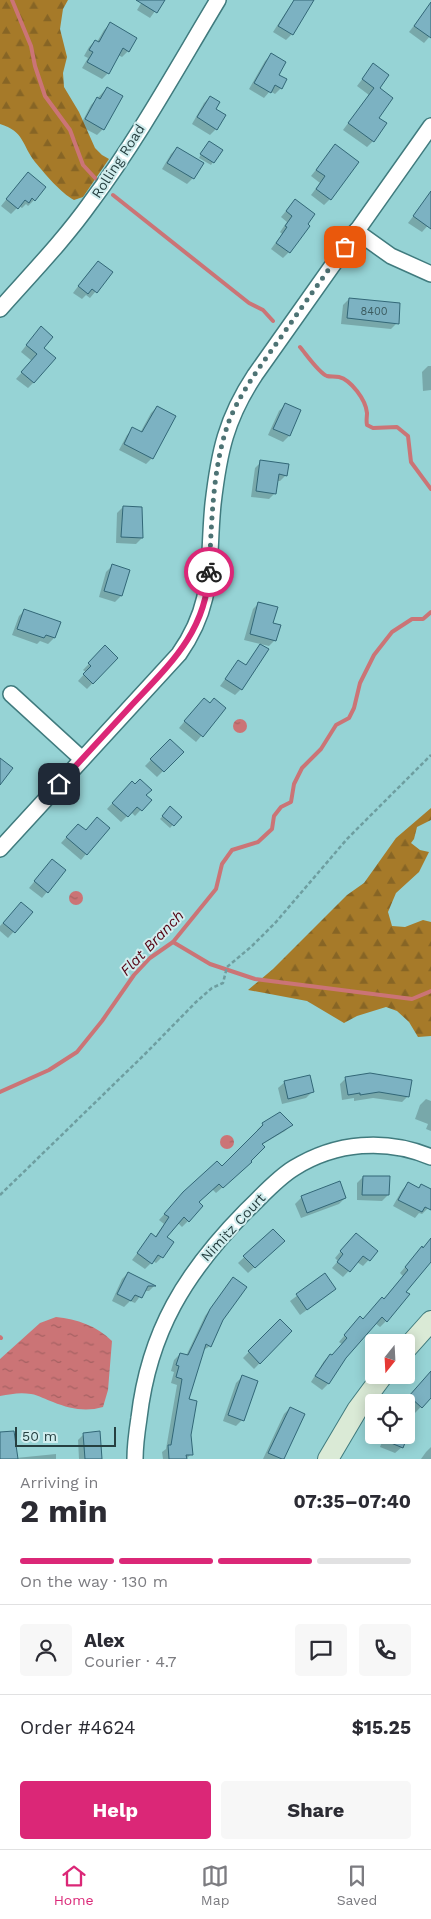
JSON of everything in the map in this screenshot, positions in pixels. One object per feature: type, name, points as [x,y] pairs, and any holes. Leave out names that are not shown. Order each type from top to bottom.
[{"type":"street","name":"Rolling Road","points":[[0,309],[91,203],[148,115],[218,0]]},
{"type":"street","points":[[0,849],[179,654],[197,623],[205,602],[209,580],[216,481],[229,423],[235,408],[255,374],[431,126]]},
{"type":"street","points":[[356,231],[391,256],[431,274]]},
{"type":"street","points":[[10,694],[82,759]]},
{"type":"street","name":"Nimitz Court","points":[[135,1459],[142,1391],[163,1325],[176,1299],[198,1265],[225,1232],[264,1193],[293,1169],[322,1154],[363,1145],[380,1145],[415,1151],[431,1158]]},
{"type":"street","points":[[415,1339],[431,1321]]},
{"type":"street","points":[[334,1457],[357,1410],[376,1384]]},
{"type":"path","points":[[0,1195],[196,1002],[212,988],[223,983],[227,967],[276,922],[346,839],[431,755]]},
{"type":"green space","points":[[0,0],[68,0],[63,9],[60,29],[67,57],[63,73],[64,87],[79,112],[95,148],[109,159],[83,197],[74,200],[64,193],[35,162],[22,139],[14,130],[0,124]]},
{"type":"green space","points":[[431,808],[431,820],[417,827],[411,843],[420,850],[429,852],[419,872],[396,893],[388,912],[392,926],[405,927],[423,920],[431,922],[431,1036],[418,1037],[409,1022],[397,1011],[386,1007],[357,1016],[344,1023],[307,1001],[248,990],[273,969],[347,895],[364,883],[396,838]]},
{"type":"water","points":[[240,719],[245,721],[247,726],[245,731],[240,733],[235,731],[233,726],[235,721]]},
{"type":"water","points":[[76,891],[81,893],[83,898],[81,903],[76,905],[71,903],[69,898],[71,893]]},
{"type":"water","points":[[227,1135],[232,1137],[234,1142],[232,1147],[227,1149],[222,1147],[220,1142],[222,1137]]},
{"type":"water","points":[[56,1317],[72,1319],[86,1324],[100,1331],[112,1341],[108,1390],[103,1407],[90,1409],[72,1408],[27,1393],[0,1396],[0,1359],[40,1323]]},
{"type":"building","points":[[136,0],[165,0],[157,13]]},
{"type":"building","points":[[294,0],[314,0],[293,35],[278,26]]},
{"type":"building","points":[[431,2],[431,38],[414,26]]},
{"type":"building","points":[[110,22],[137,38],[129,52],[123,48],[109,74],[87,62],[93,52],[89,50],[95,40],[99,42]]},
{"type":"building","points":[[271,53],[286,62],[279,75],[287,79],[282,89],[275,85],[271,93],[254,83]]},
{"type":"building","points":[[373,63],[389,75],[380,88],[393,98],[379,118],[387,123],[374,142],[348,123],[374,88],[362,79]]},
{"type":"building","points":[[107,87],[123,96],[104,130],[85,119],[97,97],[100,99]]},
{"type":"building","points":[[210,96],[220,102],[216,109],[226,115],[217,130],[197,117]]},
{"type":"building","points":[[209,141],[223,150],[214,163],[200,154]]},
{"type":"building","points":[[335,144],[359,162],[331,200],[316,189],[325,176],[316,170]]},
{"type":"building","points":[[177,147],[204,163],[194,179],[167,163]]},
{"type":"building","points":[[28,172],[46,187],[35,201],[32,198],[29,203],[25,200],[18,209],[6,199]]},
{"type":"building","points":[[431,191],[431,229],[413,216]]},
{"type":"building","points":[[295,199],[315,214],[308,224],[310,226],[290,253],[276,243],[292,216],[286,211]]},
{"type":"building","points":[[98,261],[113,272],[97,293],[92,289],[88,294],[78,286]]},
{"type":"building","points":[[349,298],[400,303],[399,324],[347,318]]},
{"type":"building","points":[[41,326],[53,337],[44,348],[56,358],[34,383],[21,372],[37,354],[26,345]]},
{"type":"building","points":[[285,403],[301,410],[290,436],[273,429]]},
{"type":"building","points":[[157,406],[176,416],[153,459],[124,444],[132,427],[142,432]]},
{"type":"building","points":[[260,460],[289,464],[287,476],[279,474],[276,494],[256,491]]},
{"type":"building","points":[[123,506],[142,507],[143,538],[121,537]]},
{"type":"building","points":[[112,564],[130,570],[122,596],[104,591]]},
{"type":"building","points":[[258,602],[278,607],[273,623],[281,625],[276,641],[250,634]]},
{"type":"building","points":[[24,609],[61,622],[55,638],[46,635],[44,638],[17,629]]},
{"type":"building","points":[[260,644],[269,649],[242,690],[225,679],[238,660],[246,665]]},
{"type":"building","points":[[105,645],[118,658],[93,684],[83,674],[91,666],[88,663]]},
{"type":"building","points":[[204,698],[210,703],[214,698],[226,708],[203,737],[184,721]]},
{"type":"building","points":[[170,739],[184,752],[164,772],[150,759]]},
{"type":"building","points":[[0,758],[13,768],[0,785]]},
{"type":"building","points":[[140,779],[152,790],[146,795],[152,800],[142,811],[137,807],[128,817],[112,803],[132,781],[135,784]]},
{"type":"building","points":[[170,806],[182,817],[174,826],[162,816]]},
{"type":"building","points":[[97,817],[110,828],[87,855],[66,837],[78,824],[86,830]]},
{"type":"building","points":[[52,859],[66,870],[48,893],[34,881]]},
{"type":"building","points":[[21,902],[33,912],[15,933],[3,923]]},
{"type":"building","points":[[370,1073],[412,1080],[409,1097],[379,1092],[348,1095],[345,1077]]},
{"type":"building","points":[[310,1075],[314,1092],[288,1099],[284,1081]]},
{"type":"building","points":[[280,1112],[293,1125],[262,1144],[265,1147],[252,1162],[223,1188],[219,1184],[199,1202],[203,1206],[189,1222],[184,1217],[167,1237],[174,1242],[163,1258],[158,1255],[152,1264],[137,1253],[151,1233],[156,1237],[169,1217],[164,1214],[183,1192],[217,1161],[222,1166],[263,1125],[262,1123]]},
{"type":"building","points":[[363,1176],[390,1176],[389,1195],[362,1195]]},
{"type":"building","points":[[340,1181],[346,1198],[307,1213],[301,1196]]},
{"type":"building","points":[[408,1182],[419,1188],[421,1184],[431,1189],[431,1210],[425,1207],[422,1212],[398,1200]]},
{"type":"building","points":[[273,1229],[285,1241],[255,1268],[243,1256]]},
{"type":"building","points":[[356,1233],[378,1251],[370,1261],[363,1256],[350,1272],[337,1262],[343,1254],[340,1251]]},
{"type":"building","points":[[431,1238],[431,1262],[406,1292],[410,1294],[387,1322],[382,1317],[365,1334],[329,1384],[315,1376],[330,1354],[332,1355],[347,1338],[344,1335],[360,1316],[363,1319],[382,1297],[384,1299],[408,1270],[405,1267],[422,1246],[423,1248]]},
{"type":"building","points":[[128,1272],[156,1286],[148,1286],[142,1298],[135,1295],[131,1301],[117,1294]]},
{"type":"building","points":[[325,1273],[336,1289],[307,1310],[296,1294]]},
{"type":"building","points":[[233,1277],[247,1287],[223,1320],[211,1347],[206,1344],[189,1399],[197,1401],[191,1435],[193,1455],[186,1455],[187,1459],[169,1459],[168,1445],[171,1445],[182,1379],[176,1377],[179,1366],[176,1365],[180,1353],[188,1355],[210,1309]]},
{"type":"building","points":[[280,1319],[292,1331],[260,1364],[248,1351]]},
{"type":"building","points":[[431,1371],[431,1398],[422,1408],[415,1402],[415,1394],[411,1394]]},
{"type":"building","points":[[242,1375],[258,1381],[244,1421],[228,1415]]},
{"type":"building","points":[[290,1407],[305,1414],[284,1459],[282,1459],[268,1453]]},
{"type":"building","points":[[14,1431],[18,1459],[0,1459],[0,1432]]},
{"type":"building","points":[[100,1431],[102,1459],[85,1459],[83,1433]]},
{"type":"building","points":[[393,1444],[405,1444],[403,1448]]},
{"type":"waterway","points":[[12,0],[31,46],[35,66],[45,96],[70,130],[83,165],[96,179]]},
{"type":"waterway","points":[[113,195],[249,303],[263,310],[273,321]]},
{"type":"waterway","points":[[300,347],[324,374],[344,379],[353,386],[364,402],[367,413],[367,425],[373,428],[397,427],[408,436],[411,462],[431,489]]},
{"type":"waterway","name":"Flat Branch","points":[[0,1092],[49,1070],[77,1052],[102,1021],[134,975],[150,958],[173,942],[216,889],[222,864],[232,850],[258,842],[272,829],[274,816],[281,807],[291,802],[294,784],[302,768],[321,749],[336,725],[349,718],[354,708],[360,683],[374,655],[392,632],[412,619],[423,619],[431,612]]},
{"type":"waterway","points":[[173,942],[210,964],[255,979],[412,999],[431,991]]},
{"type":"way so far","points":[[209,572],[217,472],[223,444],[235,408],[255,374],[345,247]]},
{"type":"route","points":[[59,784],[187,643],[205,602],[209,572]]}]
